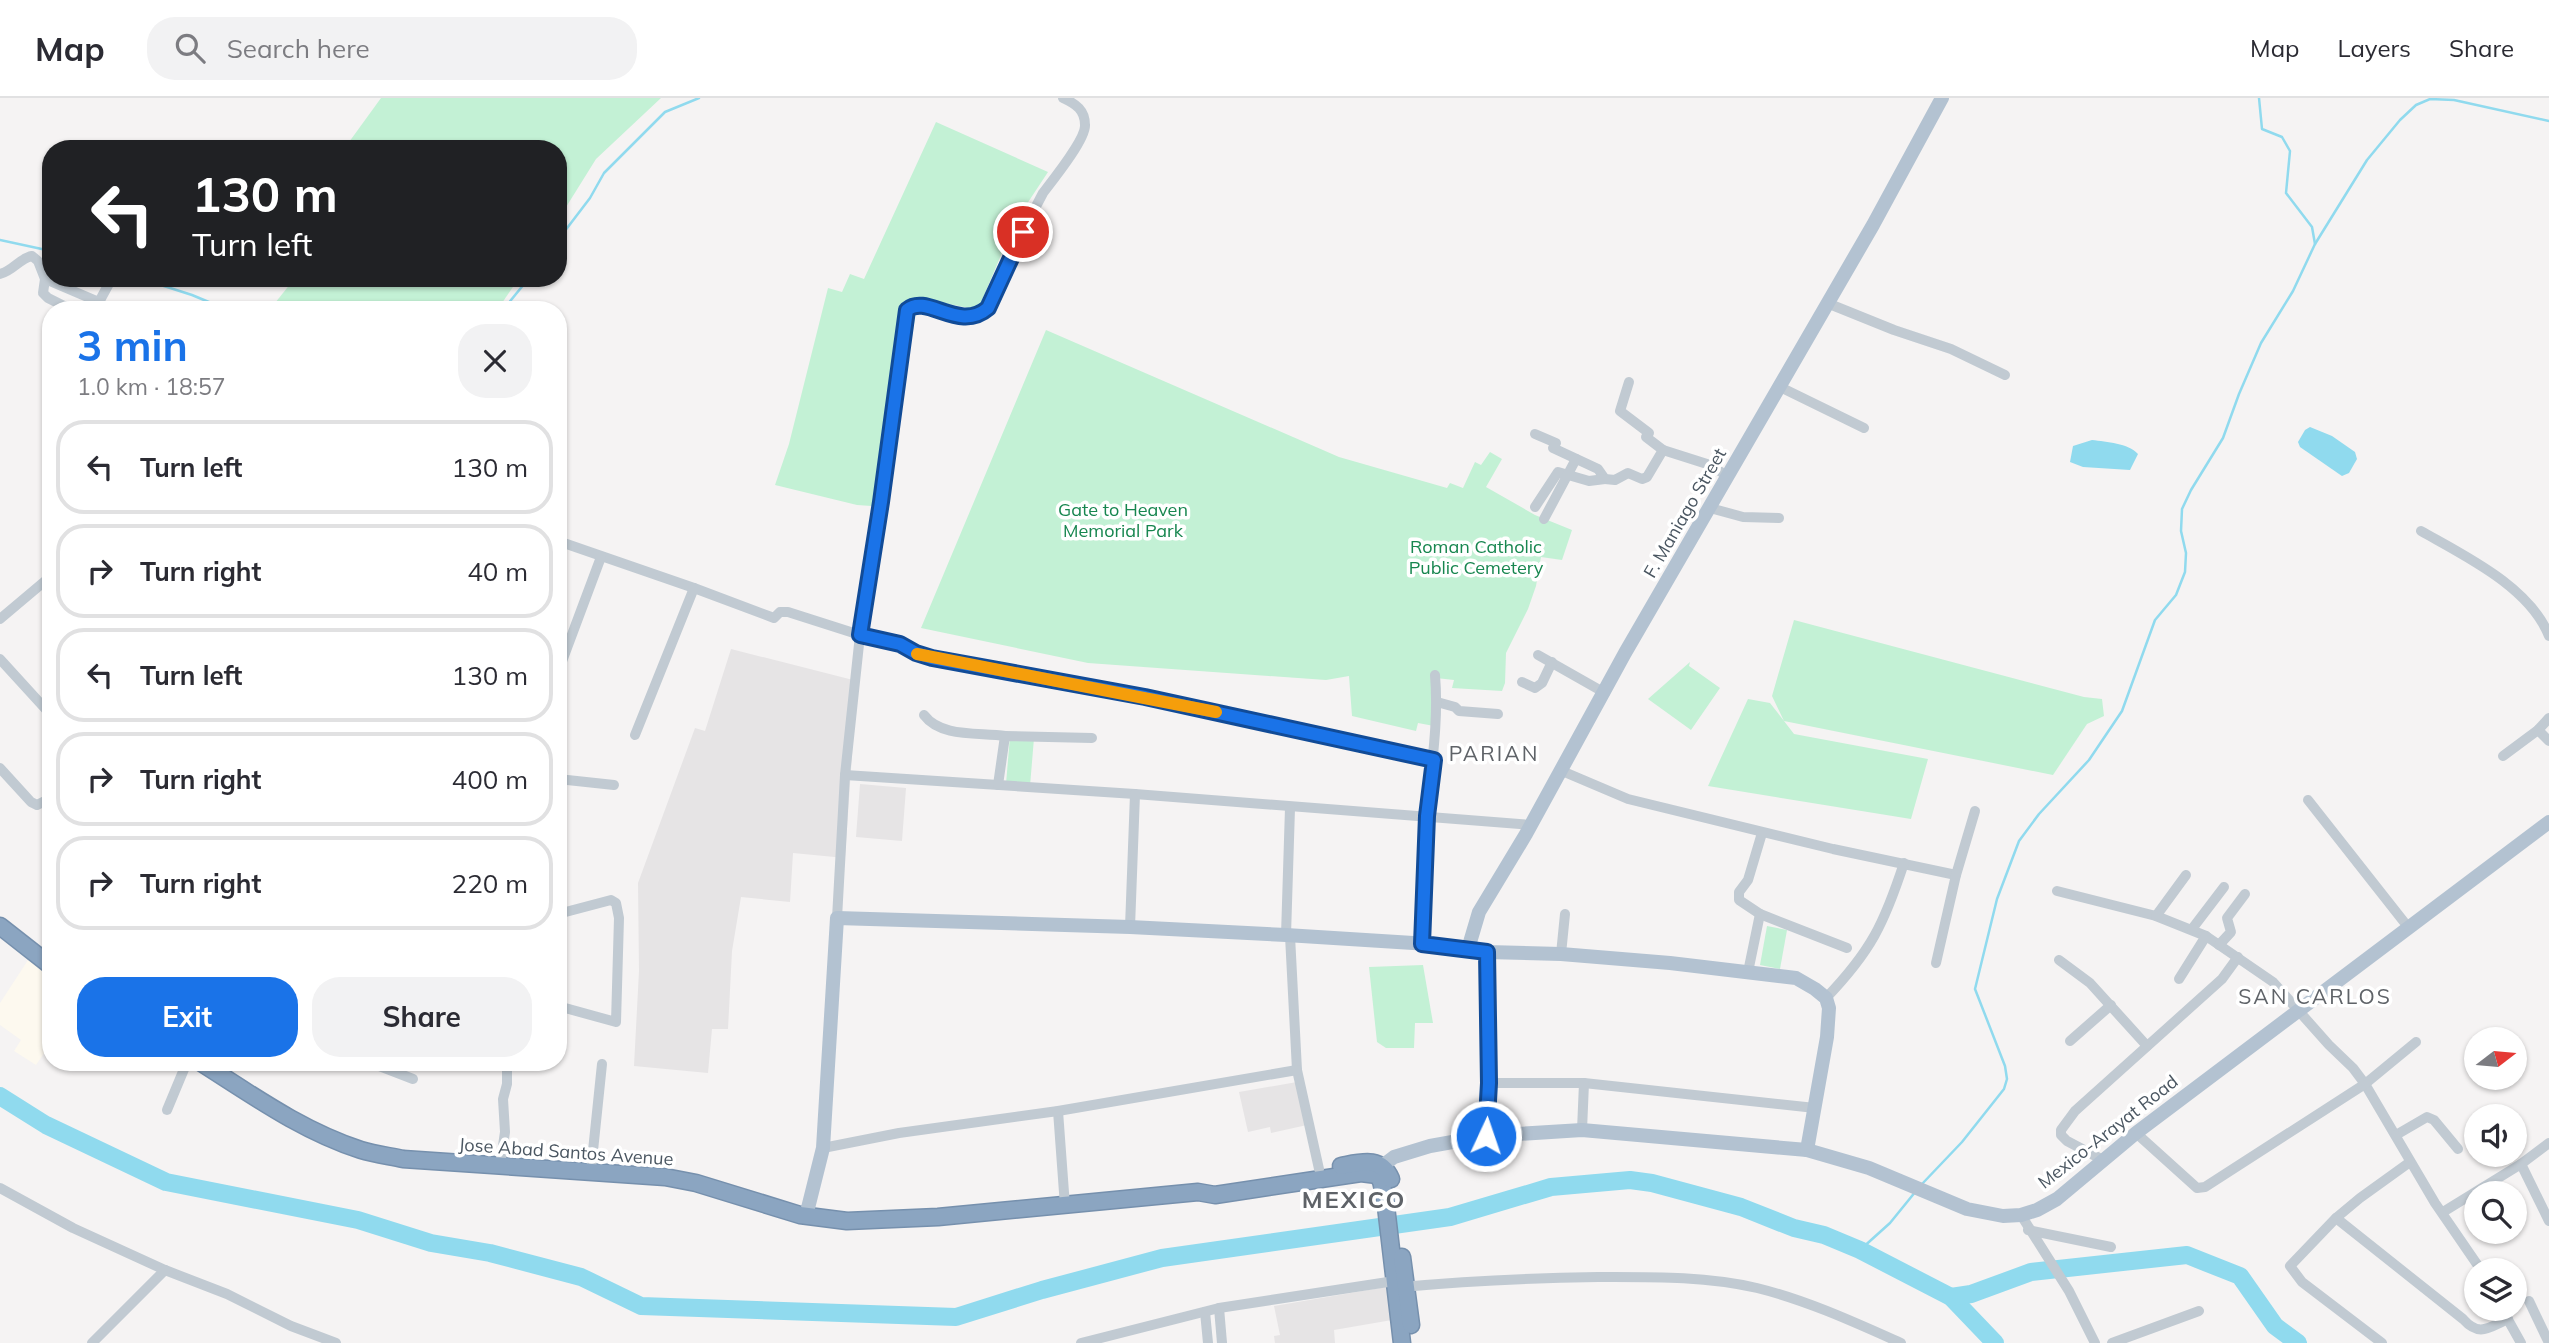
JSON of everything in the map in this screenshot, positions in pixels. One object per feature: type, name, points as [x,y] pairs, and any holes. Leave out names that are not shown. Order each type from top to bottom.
[{"type":"highway","points":[[0,926],[42,959]]},
{"type":"highway","name":"Jose Abad Santos Avenue","points":[[214,1071],[288,1118],[363,1151],[403,1159],[591,1170],[687,1181],[806,1216],[847,1221],[888,1221],[1198,1192],[1213,1186],[1363,1161],[1372,1161],[1376,1169],[1214,1195],[1198,1192]]},
{"type":"highway","points":[[1376,1169],[1386,1170],[1390,1178],[1389,1198],[1400,1283],[1412,1343]]},
{"type":"highway","points":[[1400,1283],[1402,1343]]},
{"type":"main road","name":"F. Maniago Street","points":[[1468,949],[1479,912],[1562,771],[1625,653],[1828,303],[1942,98]]},
{"type":"main road","name":"Mexico-Arayat Road","points":[[1376,1169],[1394,1157],[1430,1146],[1486,1136],[1582,1130],[1807,1150],[1859,1164],[1967,1209],[1989,1214],[2021,1215],[2057,1199],[2137,1133],[2549,822]]},
{"type":"main road","points":[[806,1216],[823,1148],[837,918],[1130,927],[1422,944],[1487,952],[1561,954],[1796,978],[1826,998],[1829,1020],[1807,1150]]},
{"type":"street","points":[[837,918],[845,775],[860,635],[907,310],[912,306],[920,306],[970,318],[979,316],[988,308],[1041,196],[1073,152],[1086,128],[1083,113],[1076,104],[1063,98]]},
{"type":"street","points":[[0,274],[9,272],[32,256],[38,261],[42,271]]},
{"type":"street","points":[[44,287],[43,293],[57,301]]},
{"type":"street","points":[[64,287],[97,301]]},
{"type":"street","points":[[1828,303],[1894,330],[1951,349],[2005,375]]},
{"type":"street","points":[[1629,382],[1620,411],[1649,433],[1646,437],[1663,450],[1707,464],[1728,476]]},
{"type":"street","points":[[1780,387],[1864,428]]},
{"type":"street","points":[[1535,434],[1556,443],[1553,449],[1598,469],[1605,479]]},
{"type":"street","points":[[1535,507],[1558,472],[1589,481],[1615,480],[1628,473],[1642,479],[1647,477],[1663,450]]},
{"type":"street","points":[[1545,519],[1576,459]]},
{"type":"street","points":[[1710,508],[1742,517],[1779,518]]},
{"type":"street","points":[[2421,531],[2501,581],[2542,619],[2549,636]]},
{"type":"street","points":[[567,544],[774,618],[780,612],[788,612],[860,635],[900,644],[932,658],[1145,697],[1434,760]]},
{"type":"street","points":[[567,650],[601,557]]},
{"type":"street","points":[[0,619],[42,587]]},
{"type":"street","points":[[635,735],[694,588]]},
{"type":"street","points":[[1538,654],[1605,694]]},
{"type":"street","points":[[0,659],[42,705]]},
{"type":"street","points":[[1522,682],[1535,688],[1539,686],[1552,662]]},
{"type":"street","points":[[1422,944],[1427,816],[1437,702],[1435,675]]},
{"type":"street","points":[[1437,702],[1455,707],[1459,711],[1498,714]]},
{"type":"street","points":[[924,715],[931,723],[961,733],[1092,738]]},
{"type":"street","points":[[2503,756],[2538,730],[2549,718]]},
{"type":"street","points":[[2538,730],[2549,741]]},
{"type":"street","points":[[998,785],[1005,736]]},
{"type":"street","points":[[0,768],[31,802],[42,804]]},
{"type":"street","points":[[1562,771],[1628,799],[1762,833],[1956,875]]},
{"type":"street","points":[[845,775],[1135,794],[1531,825]]},
{"type":"street","points":[[567,780],[614,785]]},
{"type":"street","points":[[1130,927],[1135,794]]},
{"type":"street","points":[[2308,800],[2408,926]]},
{"type":"street","points":[[1290,808],[1288,936],[1297,1070],[1319,1169]]},
{"type":"street","points":[[1936,963],[1956,875],[1975,811]]},
{"type":"street","points":[[1762,833],[1748,880],[1738,896],[1739,900],[1760,914],[1847,948]]},
{"type":"street","points":[[1826,998],[1859,963],[1872,944],[1888,913],[1905,863]]},
{"type":"street","points":[[2156,916],[2186,875]]},
{"type":"street","points":[[2192,929],[2224,887]]},
{"type":"street","points":[[2057,891],[2156,916],[2192,929],[2273,982],[2365,1084],[2410,1162],[2473,1258]]},
{"type":"street","points":[[2219,945],[2231,932],[2227,918],[2245,894]]},
{"type":"street","points":[[567,912],[611,900],[616,903],[619,918],[616,1022],[567,1008]]},
{"type":"street","points":[[1561,954],[1564,914]]},
{"type":"street","points":[[1748,972],[1760,914]]},
{"type":"street","points":[[2179,979],[2206,936]]},
{"type":"street","points":[[1486,1136],[1489,1083],[1487,952]]},
{"type":"street","points":[[2102,1160],[2067,1141],[2060,1135],[2061,1130],[2075,1111],[2222,979],[2238,957]]},
{"type":"street","points":[[2059,960],[2083,977],[2147,1046]]},
{"type":"street","points":[[2070,1041],[2111,1005]]},
{"type":"street","points":[[2137,1133],[2201,1189],[2365,1084],[2416,1042]]},
{"type":"street","points":[[591,1170],[602,1064]]},
{"type":"street","points":[[823,1148],[899,1133],[1058,1111],[1297,1070]]},
{"type":"street","points":[[167,1110],[183,1071]]},
{"type":"street","points":[[392,1071],[413,1079]]},
{"type":"street","points":[[500,1166],[505,1132],[503,1099],[507,1071]]},
{"type":"street","points":[[1489,1083],[1584,1083],[1815,1108]]},
{"type":"street","points":[[1582,1130],[1584,1083]]},
{"type":"street","points":[[1058,1111],[1065,1206]]},
{"type":"street","points":[[2396,1135],[2427,1117],[2434,1121],[2458,1149]]},
{"type":"street","points":[[2527,1160],[2549,1143]]},
{"type":"street","points":[[2382,1343],[2302,1282],[2290,1266],[2336,1218],[2410,1162]]},
{"type":"street","points":[[2443,1212],[2516,1167]]},
{"type":"street","points":[[2522,1167],[2549,1221]]},
{"type":"street","points":[[0,1188],[44,1215],[165,1270],[227,1294],[291,1326],[336,1343]]},
{"type":"street","points":[[2021,1215],[2069,1291],[2095,1343]]},
{"type":"street","points":[[2336,1218],[2464,1320]]},
{"type":"street","points":[[2028,1230],[2111,1247]]},
{"type":"street","points":[[92,1343],[165,1270]]},
{"type":"street","points":[[1081,1343],[1219,1308],[1400,1283],[1659,1276],[1759,1289],[1843,1317],[1901,1343]]},
{"type":"street","points":[[2529,1301],[2549,1343]]},
{"type":"street","points":[[1219,1308],[1222,1343]]},
{"type":"street","points":[[2112,1343],[2200,1311]]},
{"type":"street","points":[[1205,1312],[1208,1343]]},
{"type":"street","points":[[2465,1321],[2472,1329],[2478,1330],[2493,1321]]},
{"type":"street","points":[[2509,1321],[2521,1343]]},
{"type":"shaded area","points":[[731,649],[857,681],[845,858],[793,853],[790,902],[741,897],[732,951],[728,1029],[712,1029],[708,1073],[634,1066],[639,971],[638,883],[695,728],[705,731]]},
{"type":"shaded area","points":[[860,784],[906,788],[902,841],[856,837]]},
{"type":"shaded area","points":[[30,957],[42,965],[42,1056],[36,1065],[14,1051],[21,1040],[0,1025],[0,1003]]},
{"type":"shaded area","points":[[1297,1082],[1307,1125],[1271,1133],[1270,1127],[1248,1132],[1239,1092]]},
{"type":"shaded area","points":[[1386,1287],[1392,1320],[1334,1330],[1335,1343],[1275,1343],[1274,1336],[1280,1335],[1274,1306]]},
{"type":"green space","points":[[381,98],[661,98],[596,159],[567,206],[567,140],[351,140]]},
{"type":"green space","points":[[936,122],[1048,172],[1015,222],[980,305],[974,309],[918,298],[886,507],[857,505],[775,485],[789,444],[828,288],[842,292],[850,274],[864,279]]},
{"type":"green space","points":[[288,287],[513,287],[503,301],[277,301]]},
{"type":"green space","name":"Gate to Heaven Memorial Park","points":[[1046,330],[1339,457],[1447,488],[1450,483],[1463,488],[1475,462],[1481,465],[1490,452],[1502,459],[1486,487],[1535,515],[1572,530],[1562,560],[1541,557],[1536,586],[1528,609],[1506,653],[1505,683],[1502,691],[1452,688],[1454,680],[1436,678],[1434,726],[1418,723],[1416,731],[1352,716],[1349,676],[1326,680],[1088,663],[921,628]]},
{"type":"green space","points":[[1794,620],[2084,697],[2102,699],[2104,716],[2087,724],[2053,775],[1784,721],[1772,696]]},
{"type":"green space","points":[[1690,662],[1689,666],[1720,688],[1691,730],[1648,699]]},
{"type":"green space","points":[[1748,699],[1770,703],[1794,734],[1928,759],[1911,819],[1708,786]]},
{"type":"green space","points":[[1010,736],[1034,738],[1030,786],[1006,784]]},
{"type":"green space","points":[[1767,926],[1787,930],[1780,969],[1760,965]]},
{"type":"green space","points":[[1423,965],[1433,1023],[1415,1023],[1414,1048],[1386,1048],[1377,1042],[1369,967]]},
{"type":"water","points":[[2310,427],[2332,436],[2355,452],[2357,459],[2349,473],[2342,476],[2300,447],[2298,442]]},
{"type":"water","points":[[2092,440],[2134,450],[2138,454],[2130,470],[2083,467],[2070,462],[2073,446]]},
{"type":"waterway","points":[[567,228],[590,198],[604,173],[665,112],[699,98]]},
{"type":"waterway","points":[[2259,98],[2262,129],[2282,137],[2290,151],[2286,193],[2312,227],[2315,244]]},
{"type":"waterway","points":[[1922,1184],[1962,1142],[2004,1089],[2007,1079],[2005,1066],[1975,989],[1997,899],[2019,841],[2039,814],[2089,760],[2122,711],[2155,620],[2176,595],[2185,572],[2182,509],[2223,438],[2261,343],[2293,291],[2315,244],[2367,160],[2416,105],[2430,99],[2454,100],[2549,121]]},
{"type":"waterway","points":[[0,240],[42,249]]},
{"type":"waterway","points":[[167,287],[206,301]]},
{"type":"waterway","points":[[510,301],[522,287]]},
{"type":"waterway","points":[[0,1096],[46,1125],[166,1182],[358,1220],[431,1243],[490,1253],[581,1277],[641,1306],[956,1317],[1042,1290],[1162,1258],[1450,1217],[1551,1187],[1630,1180],[1652,1183],[1741,1207],[1860,1250],[1951,1297],[1995,1343]]},
{"type":"waterway","points":[[1860,1250],[1890,1223],[1916,1191]]},
{"type":"waterway","points":[[1951,1297],[1971,1294],[2031,1272],[2187,1255],[2240,1276],[2275,1326],[2298,1343]]},
{"type":"slow traffic","points":[[917,654],[1216,712]]},
{"type":"district","name":"PARIAN","points":[[1494,754]]},
{"type":"district","name":"SAN CARLOS","points":[[2315,997]]},
{"type":"district","name":"MEXICO","points":[[1354,1200]]},
{"type":"route","points":[[1023,232],[988,308],[979,316],[956,316],[920,306],[912,306],[907,310],[860,635],[900,644],[907,650],[932,658],[1145,697],[1434,760],[1427,816],[1422,944],[1487,952],[1489,1083],[1486,1136]]},
{"type":"park label","name":"Roman Catholic Public Cemetery","points":[[1476,557]]}]
